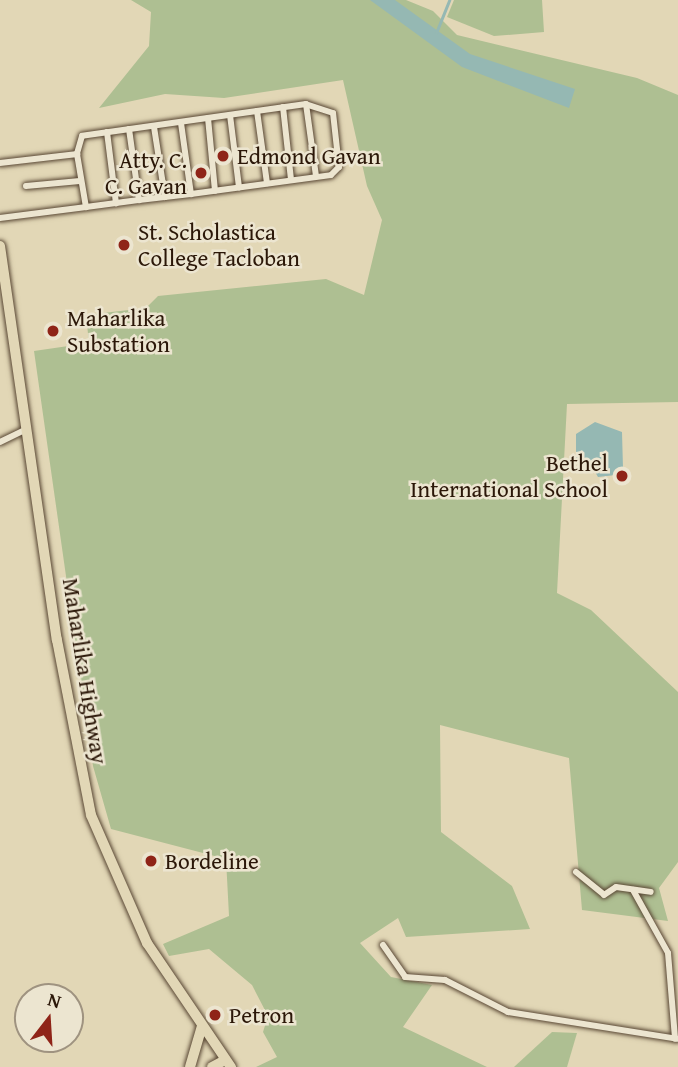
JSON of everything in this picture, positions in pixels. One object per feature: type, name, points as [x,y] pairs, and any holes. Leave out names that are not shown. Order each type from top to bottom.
[{"type":"highway","name":"Maharlika Highway","points":[[0,246],[74,748],[91,815],[147,943],[228,1063]]},
{"type":"highway","points":[[190,1067],[202,1026]]},
{"type":"main road","points":[[212,1067],[228,1063]]},
{"type":"street","points":[[306,104],[316,176]]},
{"type":"street","points":[[0,218],[215,191],[339,170],[333,113],[306,104],[82,135],[77,154],[86,207]]},
{"type":"street","points":[[283,107],[290,179]]},
{"type":"street","points":[[257,111],[267,183]]},
{"type":"street","points":[[230,115],[239,187]]},
{"type":"street","points":[[208,118],[215,191]]},
{"type":"street","points":[[181,123],[191,194]]},
{"type":"street","points":[[154,127],[165,197]]},
{"type":"street","points":[[130,130],[139,200]]},
{"type":"street","points":[[107,132],[116,203]]},
{"type":"street","points":[[0,163],[77,154]]},
{"type":"street","points":[[26,186],[80,181]]},
{"type":"street","points":[[0,442],[27,429]]},
{"type":"street","points":[[576,872],[604,895],[616,887],[651,892]]},
{"type":"street","points":[[383,945],[405,977],[445,980],[509,1012],[677,1039],[668,953],[633,890]]},
{"type":"green space","points":[[131,0],[406,0],[433,11],[457,35],[637,78],[678,95],[678,402],[567,404],[557,593],[591,610],[678,692],[678,862],[659,888],[668,921],[582,910],[569,758],[440,725],[441,832],[512,886],[530,929],[406,937],[398,918],[360,943],[391,977],[432,985],[403,1027],[487,1067],[256,1067],[277,1057],[263,1032],[268,1016],[252,985],[209,949],[169,956],[163,944],[229,916],[226,859],[111,829],[93,766],[34,351],[89,343],[86,315],[146,308],[158,296],[326,279],[364,295],[382,220],[367,186],[343,80],[224,98],[165,94],[99,108],[149,46],[151,12]]},
{"type":"green space","points":[[454,0],[542,0],[544,32],[494,36],[447,17]]},
{"type":"green space","points":[[552,1032],[577,1033],[567,1067],[514,1067]]},
{"type":"water","points":[[370,0],[395,0],[470,54],[575,89],[569,108],[462,67]]},
{"type":"water","points":[[595,422],[622,432],[623,468],[616,475],[598,477],[591,465],[576,461],[576,434]]},
{"type":"waterway","points":[[436,33],[449,0]]},
{"type":"place","name":"Edmond Gavan","points":[[223,156]]},
{"type":"place","name":"Atty. C. C. Gavan","points":[[201,173]]},
{"type":"place","name":"St. Scholastica College Tacloban","points":[[124,245]]},
{"type":"place","name":"Maharlika Substation","points":[[53,331]]},
{"type":"place","name":"Bethel International School","points":[[622,476]]},
{"type":"place","name":"Bordeline","points":[[151,861]]},
{"type":"place","name":"Petron","points":[[215,1015]]}]
